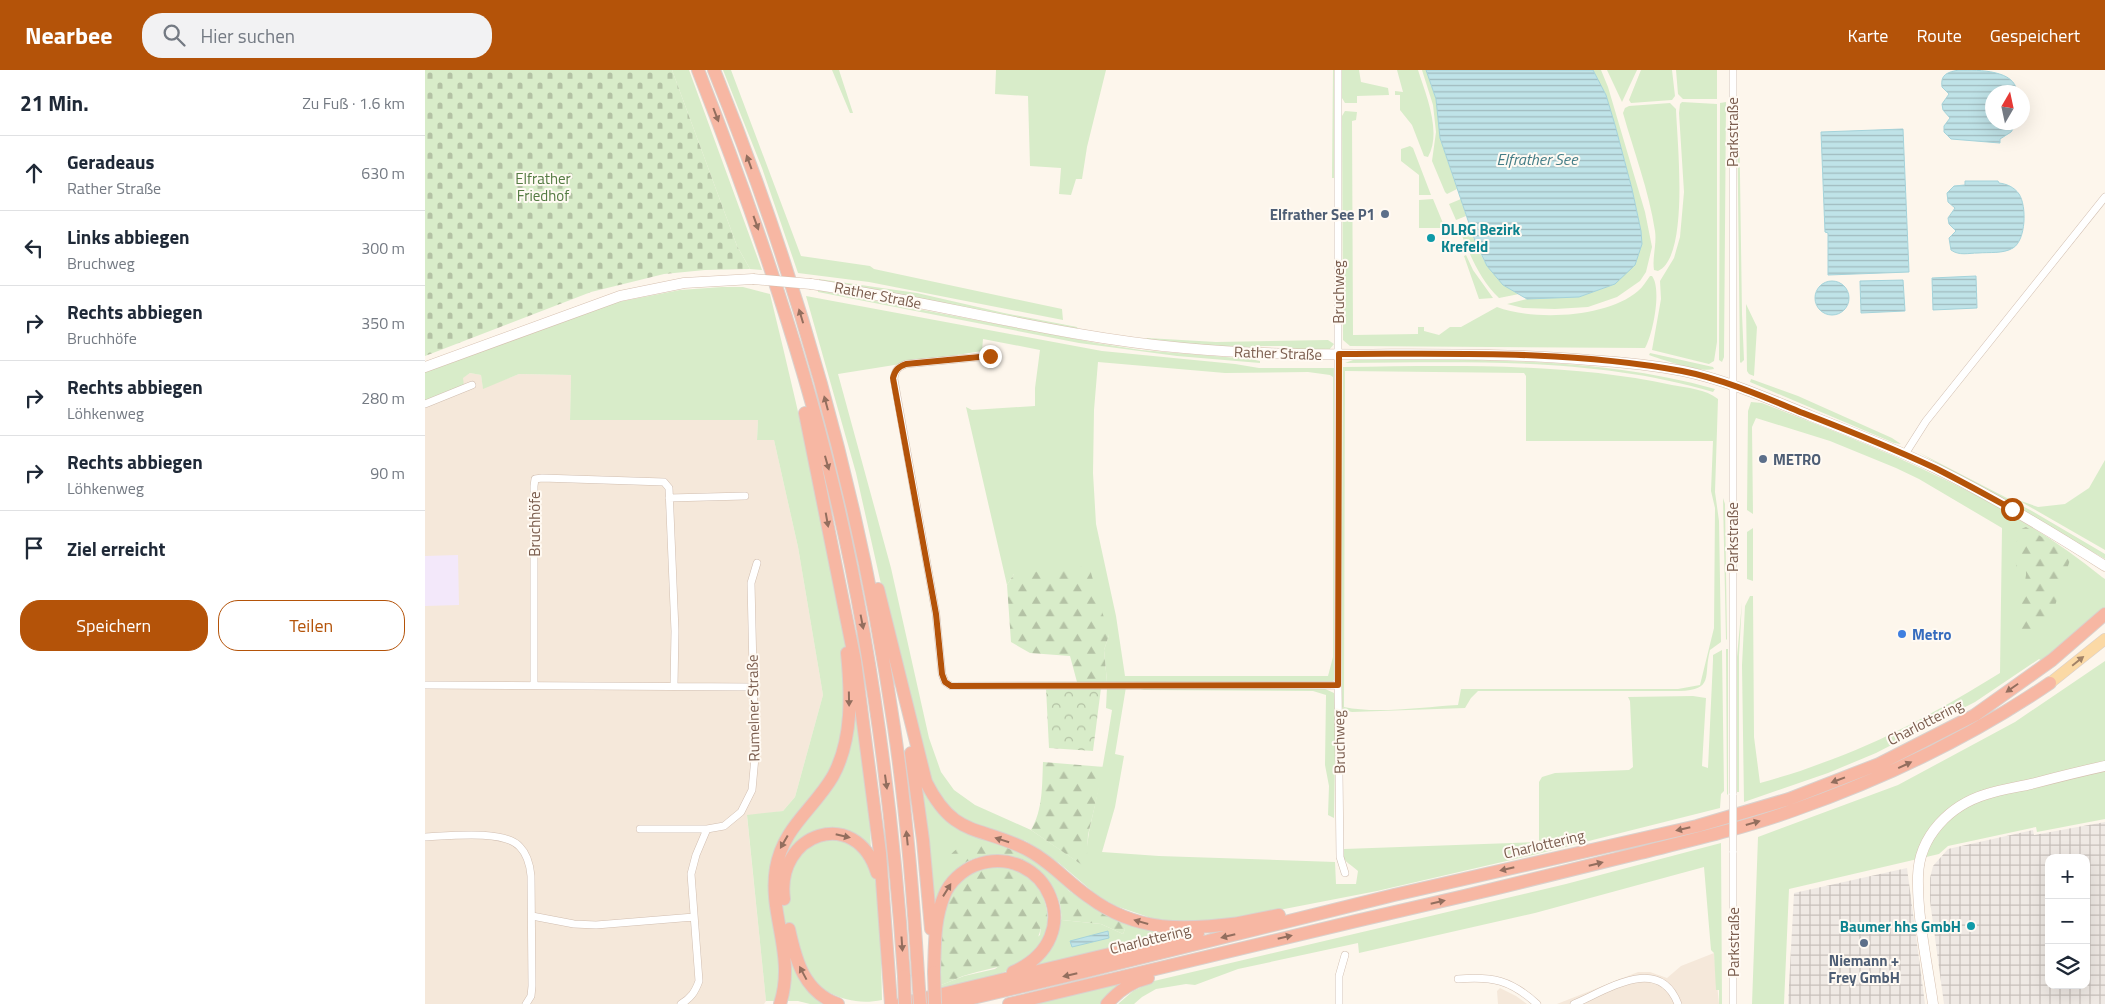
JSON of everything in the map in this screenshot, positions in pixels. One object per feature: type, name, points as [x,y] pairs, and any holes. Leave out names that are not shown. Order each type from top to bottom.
[{"type":"highway","points":[[698,70],[769,261],[833,483],[852,568],[869,659],[890,809],[905,1004]]},
{"type":"highway","points":[[714,70],[779,245],[847,481],[863,552],[894,728],[912,883],[920,1004]]},
{"type":"highway","points":[[795,349],[795,368],[819,477],[855,661],[880,853],[891,1004]]},
{"type":"highway","points":[[863,552],[877,582],[905,704],[926,782],[943,811],[957,822],[976,832],[1026,849],[1043,860],[1089,898],[1131,920],[1155,926],[1177,928],[1241,923]]},
{"type":"highway","points":[[780,1004],[785,986],[786,968],[775,893],[775,871],[779,850],[798,819],[833,776],[842,754],[848,726],[847,655],[835,563]]},
{"type":"highway","name":"Charlottering","points":[[947,1004],[1394,895],[1697,826],[1789,799],[1879,764],[1975,715],[2052,660],[2105,614]]},
{"type":"highway","name":"Charlottering","points":[[1009,1004],[1690,841],[1793,811],[1884,775],[1935,751],[1983,726],[2050,683]]},
{"type":"highway","points":[[905,704],[923,840],[935,1004]]},
{"type":"highway","points":[[838,1004],[817,993],[804,977],[795,958],[783,888],[786,869],[793,854],[805,842],[820,836],[837,834],[853,839],[864,848],[873,861],[878,878],[885,926]]},
{"type":"highway","points":[[934,972],[935,928],[944,894],[955,878],[969,868],[987,861],[1005,861],[1021,866],[1041,882],[1052,902],[1054,921],[1052,936],[1037,958],[1025,967],[991,983]]},
{"type":"highway","points":[[901,1004],[1241,923],[1394,895]]},
{"type":"highway","points":[[1107,1004],[1115,995],[1133,982],[1205,964],[1237,948]]},
{"type":"main road","name":"Rather Straße","points":[[425,367],[586,307],[626,295],[684,283],[753,279],[811,284],[1126,342],[1222,352],[1489,354],[1560,357],[1625,363],[1683,371],[1731,385],[1905,454],[1937,469],[2043,526],[2105,566]]},
{"type":"main road","name":"Charlottering","points":[[2050,683],[2105,639]]},
{"type":"main road","points":[[1933,1004],[1919,897],[1918,874],[1924,848],[1936,828],[1959,806],[1987,794],[2105,766]]},
{"type":"street","name":"Bruchweg","points":[[1338,70],[1338,685],[1340,857],[1345,873]]},
{"type":"street","name":"Parkstraße","points":[[1733,70],[1731,385],[1733,1004]]},
{"type":"street","points":[[1905,454],[1926,420],[2105,197]]},
{"type":"street","points":[[990,356],[906,364],[899,366],[893,378],[936,614],[942,674],[945,682],[951,686],[1338,685]]},
{"type":"street","points":[[425,404],[472,385]]},
{"type":"street","name":"Bruchhöfe","points":[[534,685],[535,479],[664,482],[669,488],[669,498]]},
{"type":"street","points":[[674,685],[675,630],[669,498],[745,496]]},
{"type":"street","name":"Rumelner Straße","points":[[639,829],[724,826],[741,812],[752,790],[755,757],[751,584],[757,563]]},
{"type":"street","points":[[425,685],[674,685],[752,687]]},
{"type":"street","points":[[681,1004],[696,991],[699,981],[691,874],[695,855],[707,828]]},
{"type":"street","points":[[425,837],[490,836],[511,840],[520,846],[530,866],[533,916],[532,986],[531,996],[526,1004]]},
{"type":"street","points":[[533,916],[574,924],[596,925],[694,918]]},
{"type":"street","points":[[1339,1004],[1339,976],[1345,955]]},
{"type":"street","points":[[1458,979],[1484,977],[1501,981],[1520,989],[1537,1004]]},
{"type":"street","points":[[1574,1004],[1640,977],[1659,980],[1669,987],[1675,995],[1678,1004]]},
{"type":"shaded area","points":[[470,373],[481,375],[483,388],[519,374],[571,375],[570,420],[758,420],[757,440],[774,440],[798,547],[823,695],[795,797],[783,811],[747,816],[766,1001],[764,1004],[425,1004],[425,402]]},
{"type":"shaded area","points":[[458,555],[459,605],[425,606],[425,556]]},
{"type":"shaded area","points":[[2105,822],[2105,1004],[1944,1004],[1930,901],[1930,878],[1933,866],[1948,849],[2033,830],[2034,835]]},
{"type":"shaded area","points":[[1907,868],[1925,1004],[1788,1004],[1794,893]]},
{"type":"shaded area","points":[[1714,953],[1719,1004],[1557,1004],[1638,972],[1650,972],[1667,978],[1681,966]]},
{"type":"shaded area","points":[[1500,988],[1527,1004],[1498,1004],[1497,991]]},
{"type":"green space","name":"Elfrather Friedhof","points":[[425,70],[672,70],[737,246],[750,269],[705,270],[664,274],[591,292],[425,356]]},
{"type":"green space","points":[[672,70],[689,70],[762,270],[750,269],[737,246]]},
{"type":"green space","points":[[723,70],[731,70],[801,256],[870,266],[874,269],[1062,309],[1063,320],[869,282],[798,273],[762,168]]},
{"type":"green space","points":[[832,70],[839,70],[853,113],[850,113]]},
{"type":"green space","points":[[996,70],[1106,70],[1087,147],[1082,179],[1076,179],[1071,195],[1059,194],[1061,168],[1030,166],[1028,96],[995,94]]},
{"type":"green space","points":[[1333,70],[1335,70],[1335,178],[1332,178]]},
{"type":"green space","points":[[1342,70],[1359,70],[1361,82],[1388,88],[1389,95],[1357,96],[1357,103],[1345,103],[1342,98]]},
{"type":"green space","points":[[1397,70],[1418,70],[1433,125],[1432,147],[1428,157],[1424,156],[1412,125],[1400,110],[1400,95],[1395,95],[1395,91],[1403,92]]},
{"type":"green space","points":[[1422,70],[1426,70],[1436,99],[1440,138],[1457,189],[1447,194],[1432,161],[1436,132],[1433,105]]},
{"type":"green space","points":[[1593,70],[1601,70],[1608,87],[1645,212],[1652,247],[1646,272],[1640,281],[1617,297],[1588,307],[1523,308],[1507,304],[1527,299],[1579,297],[1615,284],[1642,244],[1632,189],[1615,125],[1606,95]]},
{"type":"green space","points":[[1607,70],[1637,70],[1622,102]]},
{"type":"green space","points":[[1641,70],[1672,70],[1675,96],[1672,100],[1631,103],[1629,100]]},
{"type":"green space","points":[[1676,70],[1717,70],[1717,99],[1683,99],[1678,94]]},
{"type":"green space","points":[[1682,102],[1717,104],[1717,342],[1714,361],[1709,364],[1652,350],[1661,299],[1660,281],[1674,258],[1680,237],[1684,192],[1679,113]]},
{"type":"green space","points":[[1726,102],[1724,357],[1722,362],[1719,360],[1720,103]]},
{"type":"green space","points":[[1670,103],[1676,109],[1679,170],[1678,222],[1674,244],[1668,261],[1658,271],[1654,270],[1655,236],[1652,216],[1623,113],[1625,108],[1629,106]]},
{"type":"green space","points":[[1737,105],[1739,105],[1744,360],[1741,363],[1740,362]]},
{"type":"green space","points":[[1345,111],[1357,112],[1356,120],[1352,121],[1353,335],[1418,334],[1418,327],[1424,327],[1424,331],[1439,335],[1450,327],[1461,327],[1497,307],[1530,314],[1549,315],[1589,312],[1625,300],[1638,291],[1652,276],[1656,291],[1655,312],[1651,333],[1645,348],[1350,346],[1343,340],[1342,116]]},
{"type":"green space","points":[[1410,146],[1413,148],[1431,195],[1419,195],[1419,175],[1401,161],[1401,149]]},
{"type":"green space","points":[[1433,199],[1445,228],[1419,228],[1419,200]]},
{"type":"green space","points":[[1461,199],[1466,216],[1456,220],[1449,204]]},
{"type":"green space","points":[[1469,226],[1487,266],[1509,288],[1519,294],[1499,298],[1486,283],[1460,231]]},
{"type":"green space","points":[[1466,255],[1473,270],[1493,298],[1479,299],[1464,256]]},
{"type":"green space","points":[[819,279],[917,293],[1077,327],[1078,329],[819,281]]},
{"type":"green space","points":[[743,287],[770,294],[798,411],[835,587],[865,764],[872,870],[876,884],[880,920],[882,1000],[854,1001],[828,992],[821,1004],[798,1001],[766,1001],[747,815],[783,811],[795,797],[823,695],[798,547],[774,440],[757,440],[758,420],[570,420],[571,375],[519,374],[483,389],[481,375],[470,373],[463,378],[464,386],[425,402],[425,372],[618,302],[680,290]]},
{"type":"green space","points":[[818,290],[1097,343],[1141,350],[1250,359],[1260,361],[1260,363],[1177,356],[1079,343],[818,292]]},
{"type":"green space","points":[[806,296],[1102,351],[1259,368],[1334,368],[1335,679],[1330,684],[1107,682],[1104,650],[1109,635],[1014,574],[1007,585],[966,407],[972,410],[1035,406],[1035,388],[1040,350],[983,339],[982,351],[838,374],[891,568],[929,738],[941,772],[954,790],[975,805],[1031,830],[1081,864],[1086,851],[1112,710],[1106,708],[1107,688],[1126,687],[1115,754],[1124,756],[1115,807],[1102,852],[1159,856],[1335,862],[1336,884],[1356,884],[1358,871],[1344,859],[1344,849],[1539,842],[1539,782],[1542,777],[1555,773],[1629,770],[1633,767],[1630,701],[1628,697],[1693,696],[1706,698],[1702,766],[1708,768],[1713,655],[1722,650],[1724,791],[1721,794],[1720,808],[1533,855],[1377,891],[1237,918],[1202,922],[1154,919],[1116,906],[1098,896],[1059,863],[1026,841],[982,827],[963,818],[948,807],[928,775],[890,624],[856,473]],"holes":[[[1098,362],[1225,373],[1308,372],[1333,377],[1333,657],[1328,676],[1125,676],[1116,616],[1096,524],[1093,473],[1094,410]]]},
{"type":"green space","points":[[1746,304],[1757,327],[1754,376],[1747,371]]},
{"type":"green space","points":[[1147,338],[1216,342],[1328,340],[1334,344],[1329,350],[1301,350],[1284,346],[1237,348],[1146,340]]},
{"type":"green space","points":[[1650,353],[1713,367],[1714,369],[1708,370],[1681,365],[1649,355]]},
{"type":"green space","points":[[1353,360],[1490,360],[1581,365],[1671,378],[1715,389],[1713,392],[1669,381],[1577,367],[1437,362],[1345,363]]},
{"type":"green space","points":[[1467,366],[1590,372],[1696,389],[1718,399],[1715,492],[1719,521],[1721,642],[1710,650],[1707,674],[1703,684],[1698,688],[1679,691],[1478,691],[1465,708],[1352,712],[1343,710],[1341,703],[1343,367]],"holes":[[[1345,371],[1524,373],[1526,376],[1526,441],[1713,441],[1711,491],[1715,508],[1714,628],[1700,685],[1678,689],[1461,689],[1458,705],[1385,710],[1344,707]]]},
{"type":"green space","points":[[1751,379],[1798,396],[1892,438],[1901,444],[1894,443],[1750,382]]},
{"type":"green space","points":[[1751,402],[1762,403],[1896,457],[1982,498],[2024,522],[2064,548],[2105,579],[2105,607],[2042,661],[2039,659],[1975,702],[1876,753],[1828,773],[1744,802],[1742,665],[1745,606],[1750,596],[1753,596],[1754,737],[1760,783],[1807,769],[1868,745],[1957,699],[2000,673],[2002,528],[1919,479],[1896,468],[1830,441],[1756,418],[1752,427],[1753,514],[1747,510],[1748,411]]},
{"type":"green space","points":[[1918,452],[2032,511],[2105,554],[2105,559]]},
{"type":"green space","points":[[2105,460],[2105,550],[2018,500],[2038,507],[2065,504],[2089,488]]},
{"type":"green space","points":[[1723,498],[1725,504],[1726,640]]},
{"type":"green space","points":[[2026,527],[2059,548],[2070,560],[2048,627],[2040,633],[2030,635],[2023,634],[2018,620],[2026,572],[2017,570],[2016,544],[2021,529]]},
{"type":"green space","points":[[1753,528],[1753,581],[1747,579],[1747,532]]},
{"type":"green space","points":[[1089,566],[1109,635],[1104,650],[1107,682],[1091,684],[1077,682],[1070,656],[1030,653],[1011,642],[1007,585],[1014,574]]},
{"type":"green space","points":[[1742,602],[1739,655],[1739,792],[1737,792],[1737,657]]},
{"type":"green space","points":[[1726,649],[1728,649],[1727,795]]},
{"type":"green space","points":[[2105,661],[2105,819],[2037,832],[2036,827],[1948,846],[1939,854],[1789,889],[1784,1004],[1752,1004],[1758,837],[1898,785],[2015,722]]},
{"type":"green space","points":[[1134,687],[1323,688],[1334,693],[1336,698],[1334,818],[1328,815],[1329,786],[1325,765],[1326,695],[1313,691],[1144,690]]},
{"type":"green space","points":[[1046,688],[1101,688],[1093,751],[1049,748]]},
{"type":"green space","points":[[1043,762],[1104,767],[1088,835],[1087,854],[1082,865],[1031,830],[1040,806]]},
{"type":"green space","points":[[921,786],[930,801],[997,843],[965,863],[982,857],[999,856],[1015,859],[1029,865],[1051,887],[1058,903],[1062,920],[1101,924],[1123,934],[1125,929],[1106,914],[1069,891],[1057,876],[1069,884],[1173,933],[1038,965],[1037,963],[1046,955],[1052,943],[1043,880],[967,866],[936,911]]},
{"type":"green space","points":[[983,840],[997,843],[1035,858],[1057,876],[1069,891],[1121,923],[1125,929],[1123,934],[1101,924],[1062,920],[1060,904],[1048,881],[1027,864],[1015,859],[1002,855],[976,858],[964,863],[946,876],[946,867],[951,854],[961,846]]},
{"type":"green space","points":[[1721,843],[1722,1004],[1719,1004],[1719,990],[1716,990],[1714,953],[1711,950],[1704,867],[1535,913],[1359,953],[1358,943],[1238,969],[1195,985],[1186,984],[1156,989],[1134,1004],[1118,1004],[1133,991],[1154,981],[1566,884]]},
{"type":"green space","points":[[999,867],[1021,874],[1036,885],[1045,902],[1048,924],[1041,927],[1037,940],[1030,950],[1021,957],[941,985],[941,935],[943,920],[952,893],[961,882],[973,873]]},
{"type":"green space","points":[[1048,924],[1042,943],[1022,963],[997,975],[941,990],[941,985],[964,976],[995,969],[1040,935],[1041,926]]},
{"type":"green space","points":[[1133,980],[1104,1004],[1028,1004]]},
{"type":"water","name":"Elfrather See","points":[[1426,70],[1593,70],[1606,95],[1632,189],[1642,244],[1635,265],[1615,284],[1579,297],[1527,299],[1503,285],[1487,266],[1475,241],[1440,138],[1436,99]]},
{"type":"water","points":[[1959,70],[1986,71],[2003,75],[2015,85],[1985,85],[1985,130],[2012,130],[2000,139],[2000,143],[1951,139],[1944,132],[1944,126],[1950,118],[1943,110],[1942,104],[1949,94],[1942,87],[1942,79],[1948,73]]},
{"type":"water","points":[[1903,129],[1909,272],[1828,275],[1828,233],[1825,232],[1821,132]]},
{"type":"water","points":[[1965,181],[1998,181],[2013,188],[2019,194],[2022,199],[2024,214],[2023,231],[2021,238],[2013,248],[2000,252],[1964,254],[1951,250],[1949,238],[1956,231],[1949,224],[1948,218],[1955,208],[1948,202],[1947,193],[1954,186],[1965,185]]},
{"type":"water","points":[[1976,276],[1977,308],[1933,310],[1932,278]]},
{"type":"water","points":[[1903,280],[1905,311],[1861,313],[1860,281]]},
{"type":"water","points":[[1832,281],[1844,286],[1849,298],[1844,310],[1832,315],[1820,310],[1815,298],[1820,286]]},
{"type":"water","points":[[1108,931],[1109,938],[1072,947],[1070,941]]},
{"type":"place","name":"Elfrather See P1","points":[[1385,214]]},
{"type":"place","name":"DLRG Bezirk Krefeld","points":[[1431,238]]},
{"type":"place","name":"METRO","points":[[1763,459]]},
{"type":"place","name":"Metro","points":[[1902,634]]},
{"type":"place","name":"Baumer hhs GmbH","points":[[1971,926]]},
{"type":"place","name":"Niemann + Frey GmbH","points":[[1864,943]]},
{"type":"route","points":[[990,356],[906,364],[899,366],[893,378],[936,614],[942,674],[945,682],[951,686],[1338,685],[1339,354],[1489,354],[1560,357],[1683,371],[1731,385],[1905,454],[2012,509]]}]
